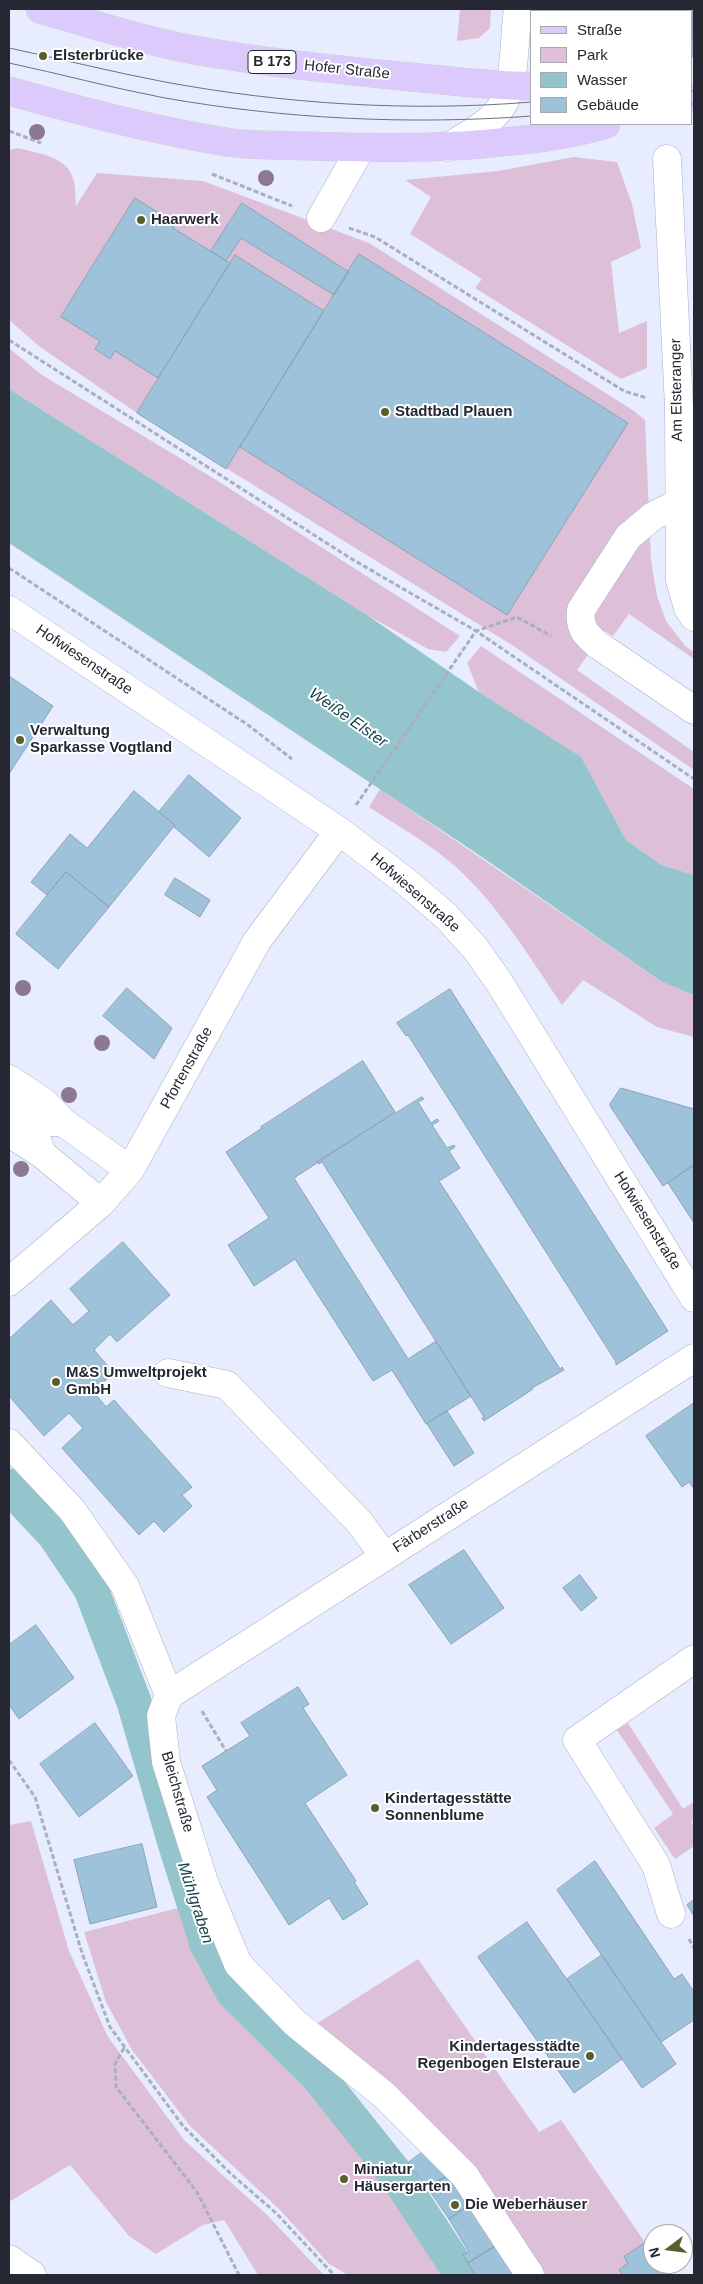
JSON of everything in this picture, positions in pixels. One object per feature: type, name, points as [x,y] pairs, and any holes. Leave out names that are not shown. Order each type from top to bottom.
[{"type":"main road","name":"Hofer Straße","points":[[40,9],[116,32],[211,52],[326,69],[521,86]]},
{"type":"main road","points":[[9,91],[148,128],[228,142],[361,148],[448,147],[550,137],[584,131],[603,125]]},
{"type":"street","points":[[448,147],[476,129],[496,112],[521,86],[518,9]]},
{"type":"street","points":[[321,218],[361,148]]},
{"type":"street","name":"Am Elsteranger","points":[[667,159],[679,407],[680,580],[688,608],[694,617]]},
{"type":"street","points":[[679,503],[653,516],[628,537],[581,610],[580,623],[588,636],[598,645],[694,710]]},
{"type":"street","name":"Hofwiesenstraße","points":[[9,610],[339,831],[404,880],[446,916],[475,948],[499,982],[694,1298]]},
{"type":"street","name":"Pfortenstraße","points":[[9,1282],[101,1203],[130,1170],[257,941],[339,831]]},
{"type":"street","points":[[9,1079],[46,1104],[63,1122],[130,1170]]},
{"type":"street","points":[[16,1121],[63,1122]]},
{"type":"street","points":[[16,1121],[42,1154],[101,1203]]},
{"type":"street","name":"Färberstraße","points":[[168,1695],[694,1358]]},
{"type":"street","points":[[168,1373],[227,1385],[360,1523],[384,1556]]},
{"type":"street","points":[[9,1443],[72,1510],[125,1586],[168,1695]]},
{"type":"street","points":[[671,1914],[656,1865],[577,1740],[694,1659]]},
{"type":"street","name":"Bleichstraße","points":[[168,1695],[161,1716],[166,1762],[204,1882],[238,1964],[295,2023],[384,2095],[465,2176],[530,2275]]},
{"type":"street","points":[[9,2260],[32,2275]]},
{"type":"path","points":[[9,131],[42,143]]},
{"type":"path","points":[[211,173],[321,218],[375,237],[624,391],[679,407]]},
{"type":"path","points":[[9,340],[350,558],[476,631],[694,779]]},
{"type":"path","points":[[9,568],[248,725],[295,761]]},
{"type":"path","points":[[359,800],[464,651],[476,631],[517,617],[561,641],[580,623]]},
{"type":"path","points":[[202,1710],[226,1751]]},
{"type":"path","points":[[9,1760],[35,1797],[82,1953],[110,2027],[183,2126],[230,2173],[276,2213],[334,2275]]},
{"type":"path","points":[[124,2048],[115,2064],[116,2087],[196,2192],[239,2275]]},
{"type":"green space","points":[[460,9],[491,9],[490,28],[479,38],[457,41]]},
{"type":"green space","name":"Stadtbad Plauen","points":[[18,148],[60,161],[66,167],[71,173],[74,182],[76,206],[97,173],[203,181],[369,243],[634,411],[645,420],[651,560],[657,596],[666,621],[685,646],[694,652],[694,659],[629,614],[613,636],[605,631],[577,670],[694,752],[694,770],[512,645],[137,413],[40,347],[9,320],[9,150]]},
{"type":"green space","points":[[574,157],[617,162],[632,204],[641,248],[611,262],[619,333],[647,321],[647,368],[621,379],[475,288],[482,279],[410,234],[431,197],[405,180],[498,171]]},
{"type":"green space","points":[[9,348],[42,375],[218,481],[460,636],[446,652],[428,649],[367,615],[9,389]]},
{"type":"green space","points":[[481,646],[694,789],[694,875],[662,865],[626,840],[581,758],[479,692],[467,663]]},
{"type":"green space","points":[[380,789],[662,982],[694,995],[694,1037],[657,1027],[583,980],[562,1005],[505,922],[473,884],[420,839],[369,807]]},
{"type":"green space","points":[[628,1723],[683,1809],[694,1802],[694,1819],[691,1822],[694,1826],[694,1846],[675,1859],[654,1828],[673,1814],[617,1730]]},
{"type":"green space","points":[[31,1821],[69,1951],[108,2037],[185,2141],[267,2215],[324,2275],[258,2275],[224,2220],[203,2225],[156,2254],[129,2236],[70,2165],[9,2202],[9,1825]]},
{"type":"green space","points":[[182,1907],[208,1971],[248,2023],[313,2086],[405,2203],[452,2275],[348,2275],[329,2264],[280,2210],[190,2126],[132,2050],[106,2002],[84,1932]]},
{"type":"green space","points":[[418,1959],[539,2132],[561,2120],[643,2239],[643,2274],[668,2275],[536,2275],[313,2026]]},
{"type":"water","name":"Weiße Elster","points":[[9,389],[367,615],[479,692],[581,757],[626,840],[662,865],[694,875],[694,995],[662,982],[476,853],[9,543]]},
{"type":"building","points":[[609,9],[638,10],[610,10]]},
{"type":"building","points":[[637,9],[692,10],[638,10]]},
{"type":"building","points":[[135,198],[176,224],[173,228],[230,263],[158,378],[115,351],[110,359],[95,349],[100,341],[61,317]]},
{"type":"building","points":[[242,203],[349,272],[334,295],[241,238],[226,261],[211,251]]},
{"type":"building","points":[[359,254],[628,423],[507,615],[240,447]]},
{"type":"building","points":[[235,255],[324,311],[226,469],[137,413]]},
{"type":"building","name":"Verwaltung Sparkasse Vogtland","points":[[9,676],[53,706],[9,774]]},
{"type":"building","points":[[189,775],[241,818],[209,857],[159,812]]},
{"type":"building","points":[[134,791],[175,825],[109,907],[66,872],[47,895],[31,882],[70,834],[87,848]]},
{"type":"building","points":[[66,872],[109,907],[58,969],[16,934]]},
{"type":"building","points":[[175,878],[210,900],[200,917],[165,895]]},
{"type":"building","points":[[127,988],[172,1028],[154,1059],[103,1016]]},
{"type":"building","points":[[450,989],[668,1331],[616,1365],[616,1362],[408,1035],[406,1036],[397,1023]]},
{"type":"building","points":[[363,1061],[395,1112],[294,1178],[408,1359],[436,1341],[471,1396],[426,1424],[392,1370],[373,1381],[295,1259],[254,1286],[228,1245],[269,1218],[226,1152]]},
{"type":"building","points":[[621,1088],[694,1109],[694,1165],[663,1186],[610,1106]]},
{"type":"building","points":[[422,1097],[424,1099],[418,1102],[431,1123],[437,1119],[439,1121],[432,1125],[447,1148],[454,1145],[455,1147],[449,1151],[460,1168],[439,1181],[560,1369],[562,1367],[564,1370],[532,1388],[484,1421],[482,1418],[484,1417],[322,1162],[319,1164],[317,1162]]},
{"type":"building","points":[[694,1165],[694,1223],[668,1183]]},
{"type":"building","name":"M&S Umweltprojekt GmbH","points":[[123,1242],[170,1295],[117,1342],[110,1334],[94,1350],[114,1373],[93,1391],[106,1407],[114,1400],[192,1487],[182,1495],[192,1506],[164,1532],[154,1521],[139,1535],[62,1448],[83,1428],[69,1413],[44,1436],[9,1396],[9,1339],[51,1300],[73,1325],[89,1311],[70,1289]]},
{"type":"building","points":[[694,1403],[694,1489],[689,1482],[682,1487],[646,1436]]},
{"type":"building","points":[[447,1411],[474,1453],[454,1466],[427,1424]]},
{"type":"building","points":[[464,1550],[504,1608],[451,1644],[409,1585]]},
{"type":"building","points":[[580,1575],[597,1598],[581,1611],[563,1588]]},
{"type":"building","points":[[36,1625],[74,1678],[19,1719],[9,1705],[9,1645]]},
{"type":"building","points":[[298,1687],[309,1704],[303,1708],[347,1775],[305,1803],[356,1881],[354,1882],[368,1904],[343,1920],[329,1898],[289,1925],[207,1797],[217,1790],[202,1766],[250,1736],[241,1723]]},
{"type":"building","points":[[95,1723],[133,1776],[79,1817],[40,1764]]},
{"type":"building","points":[[142,1844],[157,1907],[90,1924],[74,1860]]},
{"type":"building","points":[[595,1861],[674,1979],[682,1974],[694,1992],[694,2020],[661,2042],[557,1890]]},
{"type":"building","points":[[694,1900],[694,1916],[687,1905]]},
{"type":"building","points":[[527,1922],[622,2059],[574,2093],[478,1957]]},
{"type":"building","points":[[602,1955],[676,2064],[642,2088],[567,1979]]},
{"type":"building","points":[[429,2147],[453,2173],[427,2187],[408,2163]]},
{"type":"building","points":[[453,2173],[473,2203],[449,2219],[427,2187]]},
{"type":"building","points":[[473,2203],[499,2244],[468,2263],[463,2255],[469,2252],[449,2219]]},
{"type":"building","points":[[499,2244],[517,2275],[475,2275],[468,2263]]},
{"type":"building","points":[[643,2244],[643,2274],[668,2275],[623,2275],[619,2270],[628,2263],[624,2257]]},
{"type":"waterway","name":"Mühlgraben","points":[[9,1486],[54,1534],[91,1589],[134,1702],[207,1944],[233,1992],[317,2075],[395,2173],[462,2275]]},
{"type":"tram line","points":[[9,48],[165,82],[210,90],[301,101],[393,106],[486,105],[530,102]]},
{"type":"tram line","points":[[9,63],[165,98],[256,111],[394,120],[486,119],[530,116]]},
{"type":"place","name":"Elsterbrücke","points":[[43,56]]},
{"type":"place","name":"Haarwerk","points":[[141,220]]},
{"type":"place","name":"Stadtbad Plauen","points":[[385,412]]},
{"type":"place","name":"Verwaltung Sparkasse Vogtland","points":[[20,740]]},
{"type":"place","name":"M&S Umweltprojekt GmbH","points":[[56,1382]]},
{"type":"place","name":"Kindertagesstätte Sonnenblume","points":[[375,1808]]},
{"type":"place","name":"Kindertagesstädte Regenbogen Elsteraue","points":[[590,2056]]},
{"type":"place","name":"Miniatur Häusergarten","points":[[344,2179]]},
{"type":"place","name":"Die Weberhäuser","points":[[455,2205]]}]
